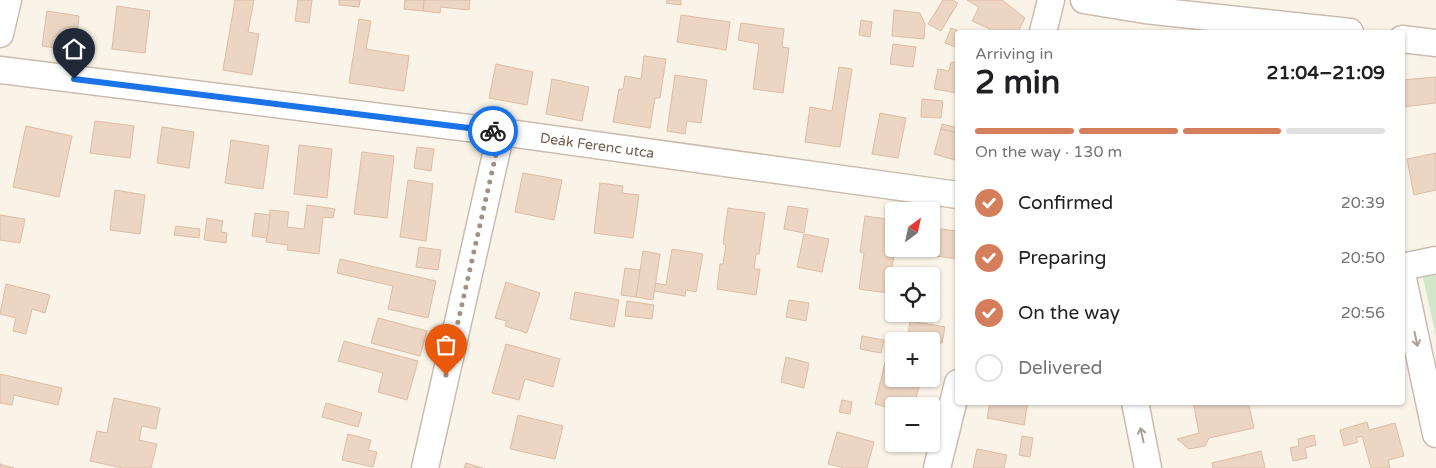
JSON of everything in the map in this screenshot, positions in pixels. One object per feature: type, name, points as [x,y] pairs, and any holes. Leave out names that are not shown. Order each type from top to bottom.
[{"type":"street","points":[[0,34],[8,0]]},
{"type":"street","points":[[1044,30],[1051,0]]},
{"type":"street","points":[[1084,0],[1144,5],[1335,30]]},
{"type":"street","points":[[1405,39],[1436,43]]},
{"type":"street","name":"Deák Ferenc utca","points":[[0,70],[501,132],[955,195]]},
{"type":"street","points":[[424,468],[501,132]]},
{"type":"street","points":[[1405,266],[1436,260]]},
{"type":"street","points":[[1405,288],[1436,434]]},
{"type":"street","points":[[937,468],[955,395]]},
{"type":"street","points":[[1136,405],[1148,468]]},
{"type":"green space","points":[[1436,246],[1436,336],[1417,251]]},
{"type":"building","points":[[235,0],[254,0],[248,32],[259,34],[252,75],[223,70]]},
{"type":"building","points":[[298,0],[312,0],[309,23],[295,21]]},
{"type":"building","points":[[339,0],[360,0],[359,7],[339,5]]},
{"type":"building","points":[[405,0],[424,0],[423,11],[404,9]]},
{"type":"building","points":[[424,0],[470,0],[469,10],[441,7],[440,13],[423,11]]},
{"type":"building","points":[[667,0],[681,0],[681,5],[666,3]]},
{"type":"building","points":[[943,0],[952,0],[958,3],[941,31],[928,24]]},
{"type":"building","points":[[967,0],[1002,0],[1025,18],[1019,30],[989,30],[972,21],[979,7]]},
{"type":"building","points":[[117,6],[150,11],[145,53],[112,49]]},
{"type":"building","points":[[894,10],[920,13],[925,24],[924,39],[892,36]]},
{"type":"building","points":[[47,11],[79,16],[75,51],[42,46]]},
{"type":"building","points":[[681,15],[730,22],[726,50],[677,42]]},
{"type":"building","points":[[359,19],[371,21],[366,49],[409,56],[404,91],[349,83]]},
{"type":"building","points":[[861,20],[872,22],[870,37],[859,35]]},
{"type":"building","points":[[741,23],[784,29],[782,47],[789,48],[783,93],[753,89],[759,44],[738,40]]},
{"type":"building","points":[[951,28],[956,30],[955,47],[945,43]]},
{"type":"building","points":[[893,44],[916,47],[913,67],[890,64]]},
{"type":"building","points":[[644,56],[666,59],[660,98],[655,98],[650,128],[613,122],[619,89],[623,89],[625,76],[641,79]]},
{"type":"building","points":[[951,62],[955,63],[955,92],[934,89],[938,69],[949,71]]},
{"type":"building","points":[[496,64],[533,72],[527,105],[489,98]]},
{"type":"building","points":[[839,67],[852,69],[840,147],[805,142],[810,107],[832,111]]},
{"type":"building","points":[[675,75],[707,80],[701,123],[687,121],[685,134],[667,131]]},
{"type":"building","points":[[1436,77],[1436,103],[1405,107],[1405,80]]},
{"type":"building","points":[[552,79],[589,87],[582,121],[546,114]]},
{"type":"building","points":[[922,99],[943,101],[941,118],[921,117]]},
{"type":"building","points":[[880,113],[906,118],[898,158],[872,154]]},
{"type":"building","points":[[95,121],[134,126],[130,158],[90,153]]},
{"type":"building","points":[[942,124],[955,127],[955,132],[941,129]]},
{"type":"building","points":[[26,126],[72,136],[59,197],[13,187]]},
{"type":"building","points":[[162,127],[194,132],[189,168],[157,163]]},
{"type":"building","points":[[941,129],[955,132],[955,160],[934,154]]},
{"type":"building","points":[[231,140],[269,146],[263,189],[225,183]]},
{"type":"building","points":[[299,145],[332,149],[327,198],[294,194]]},
{"type":"building","points":[[417,147],[434,149],[431,171],[414,168]]},
{"type":"building","points":[[362,152],[394,156],[387,218],[354,214]]},
{"type":"building","points":[[1436,153],[1436,190],[1414,195],[1407,159]]},
{"type":"building","points":[[523,173],[562,180],[554,220],[515,212]]},
{"type":"building","points":[[408,180],[433,184],[426,241],[400,237]]},
{"type":"building","points":[[600,183],[623,186],[622,193],[639,195],[633,238],[594,233]]},
{"type":"building","points":[[115,190],[145,195],[140,234],[110,230]]},
{"type":"building","points":[[307,205],[335,209],[333,218],[323,217],[319,254],[287,250],[288,245],[266,242],[270,210],[289,212],[287,227],[304,229]]},
{"type":"building","points":[[788,206],[808,209],[804,233],[784,229]]},
{"type":"building","points":[[728,208],[765,213],[759,254],[756,254],[754,269],[760,269],[756,295],[717,289],[720,264],[723,264],[726,245],[723,244]]},
{"type":"building","points":[[255,213],[270,215],[267,238],[252,236]]},
{"type":"building","points":[[0,215],[25,219],[20,243],[0,240]]},
{"type":"building","points":[[865,216],[885,219],[885,258],[894,258],[892,267],[885,267],[885,293],[859,289],[864,253],[860,252]]},
{"type":"building","points":[[207,218],[223,221],[221,232],[227,233],[226,243],[204,240]]},
{"type":"building","points":[[176,226],[200,229],[199,238],[174,235]]},
{"type":"building","points":[[940,229],[955,231],[955,259],[940,257]]},
{"type":"building","points":[[804,234],[829,239],[822,272],[797,267]]},
{"type":"building","points":[[419,247],[441,250],[438,270],[416,267]]},
{"type":"building","points":[[672,249],[703,254],[696,292],[686,290],[685,296],[654,291],[655,283],[666,285]]},
{"type":"building","points":[[643,251],[660,254],[653,300],[636,297]]},
{"type":"building","points":[[340,259],[436,281],[428,318],[388,309],[393,286],[337,273]]},
{"type":"building","points":[[625,268],[640,270],[636,297],[621,295]]},
{"type":"building","points":[[506,282],[540,293],[527,333],[505,326],[507,321],[495,318]]},
{"type":"building","points":[[6,284],[50,295],[45,313],[32,309],[26,334],[13,331],[16,318],[0,314]]},
{"type":"building","points":[[575,292],[619,300],[614,327],[570,319]]},
{"type":"building","points":[[789,300],[809,303],[806,321],[786,317]]},
{"type":"building","points":[[627,301],[654,305],[652,319],[625,316]]},
{"type":"building","points":[[378,318],[427,331],[420,356],[371,343]]},
{"type":"building","points":[[910,322],[945,327],[942,343],[940,343],[940,332],[909,332]]},
{"type":"building","points":[[862,336],[884,340],[881,353],[860,349]]},
{"type":"building","points":[[344,341],[418,361],[407,400],[378,392],[383,373],[338,361]]},
{"type":"building","points":[[506,344],[560,359],[553,387],[525,379],[519,400],[492,393]]},
{"type":"building","points":[[786,357],[809,363],[804,388],[781,382]]},
{"type":"building","points":[[885,363],[885,387],[919,387],[916,397],[885,397],[885,407],[875,404]]},
{"type":"building","points":[[0,374],[62,388],[58,405],[14,395],[12,405],[0,403]]},
{"type":"building","points":[[114,398],[160,408],[156,429],[142,426],[139,440],[157,444],[151,468],[123,468],[90,461],[97,431],[107,433]]},
{"type":"building","points":[[842,400],[852,402],[850,414],[839,412]]},
{"type":"building","points":[[326,403],[362,413],[358,427],[322,417]]},
{"type":"building","points":[[989,405],[1027,405],[1024,425],[987,418]]},
{"type":"building","points":[[1194,405],[1249,405],[1254,428],[1209,438],[1205,446],[1189,449],[1177,439],[1199,433]]},
{"type":"building","points":[[518,415],[563,426],[555,459],[510,449]]},
{"type":"building","points":[[1367,422],[1369,430],[1395,423],[1404,456],[1388,460],[1390,468],[1371,468],[1362,436],[1356,438],[1358,442],[1344,446],[1340,430]]},
{"type":"building","points":[[837,432],[874,442],[867,468],[845,468],[828,464]]},
{"type":"building","points":[[348,434],[371,440],[368,450],[377,452],[373,467],[342,460]]},
{"type":"building","points":[[1314,435],[1316,445],[1305,448],[1307,458],[1293,461],[1290,448],[1299,446],[1298,439]]},
{"type":"building","points":[[1022,436],[1033,438],[1030,457],[1019,455]]},
{"type":"building","points":[[977,449],[1007,455],[1004,468],[973,468]]},
{"type":"building","points":[[1261,451],[1265,468],[1213,468],[1212,463]]},
{"type":"building","points":[[466,463],[483,468],[464,468]]},
{"type":"building","points":[[0,464],[14,468],[0,468]]},
{"type":"way so far","points":[[446,375],[501,132],[493,131]]},
{"type":"route","points":[[74,79],[493,131]]}]
